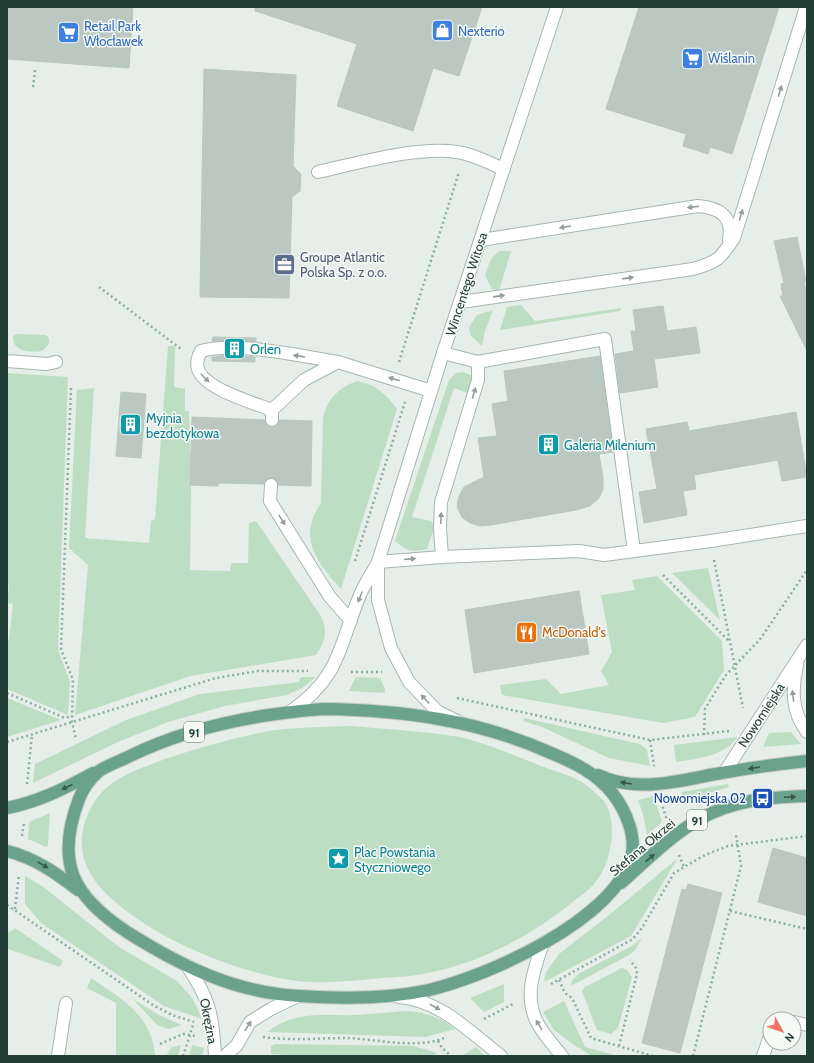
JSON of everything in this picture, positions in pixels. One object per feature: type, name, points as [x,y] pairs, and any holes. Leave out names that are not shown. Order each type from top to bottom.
[{"type":"main road","name":"91","points":[[7,808],[20,806],[44,797],[144,749],[181,736],[244,720],[291,711],[323,709],[357,709],[431,716],[457,721],[494,731],[538,747],[611,781],[640,785],[656,785],[807,761]]},
{"type":"main road","points":[[81,892],[72,873],[68,850],[68,833],[82,791],[91,779],[102,769]]},
{"type":"main road","points":[[587,770],[600,780],[622,806],[633,842],[631,857],[623,876],[610,893]]},
{"type":"main road","name":"Stefana Okrzei","points":[[610,893],[673,838],[700,819],[730,806],[762,798],[807,796]]},
{"type":"main road","name":"91","points":[[7,852],[21,855],[38,862],[55,872],[81,892],[96,909],[117,925],[162,954],[211,977],[256,992],[298,996],[359,998],[428,990],[452,984],[506,963],[543,943],[582,918],[610,893]]},
{"type":"street","name":"Wincentego Witosa","points":[[291,711],[312,695],[328,676],[338,660],[360,594],[378,562],[431,391],[557,7]]},
{"type":"street","points":[[461,302],[693,269],[711,264],[723,256],[734,238],[806,7]]},
{"type":"street","points":[[318,172],[430,150],[464,154],[504,169]]},
{"type":"street","points":[[481,240],[698,206],[714,208],[724,216],[731,228],[728,247]]},
{"type":"street","points":[[444,353],[478,362],[605,339],[634,551]]},
{"type":"street","points":[[338,362],[304,380],[272,415],[226,392],[206,380],[198,370],[197,359],[201,351],[211,348],[256,350],[338,362],[431,391]]},
{"type":"street","points":[[7,361],[47,364],[56,362]]},
{"type":"street","points":[[442,556],[440,529],[441,502],[478,380],[478,362]]},
{"type":"street","points":[[271,485],[270,501],[330,596],[351,621]]},
{"type":"street","points":[[378,562],[442,556],[579,551],[604,555],[711,541],[807,526]]},
{"type":"street","name":"Wincentego Witosa","points":[[378,562],[378,600],[390,648],[409,682],[437,711],[457,721]]},
{"type":"street","name":"Nowomiejska","points":[[724,773],[807,645]]},
{"type":"street","name":"Nowomiejska","points":[[799,658],[792,689],[797,716],[807,732]]},
{"type":"street","points":[[543,943],[535,966],[530,995],[530,1006],[538,1024],[562,1056]]},
{"type":"street","name":"Okrężna","points":[[187,966],[202,987],[208,1001],[213,1027],[216,1056]]},
{"type":"street","name":"Okrężna","points":[[225,1056],[238,1045],[250,1022],[260,1015],[298,996]]},
{"type":"street","points":[[384,996],[412,998],[425,1002],[452,1017],[501,1056]]},
{"type":"street","points":[[58,1056],[66,1003]]},
{"type":"path","points":[[33,87],[34,70]]},
{"type":"path","points":[[394,379],[464,154]]},
{"type":"path","points":[[99,287],[187,354]]},
{"type":"path","points":[[353,567],[411,385]]},
{"type":"path","points":[[71,388],[61,649],[73,680],[72,722],[76,739]]},
{"type":"path","points":[[711,541],[743,707],[742,714]]},
{"type":"path","points":[[704,735],[705,709],[720,684],[761,638],[807,570]]},
{"type":"path","points":[[663,575],[730,642]]},
{"type":"path","points":[[7,694],[65,718],[72,716]]},
{"type":"path","points":[[650,740],[658,794],[684,867]]},
{"type":"path","points":[[693,1056],[742,866],[736,835]]},
{"type":"path","points":[[244,1033],[280,1039],[347,1038],[418,1043],[438,1041],[466,1029],[633,939],[642,928],[674,873],[684,867],[718,849],[807,836]]},
{"type":"path","points":[[7,905],[153,1005],[172,1015],[213,1027]]},
{"type":"path","points":[[730,911],[807,929]]},
{"type":"path","points":[[619,1046],[637,974],[636,968],[630,960]]},
{"type":"path","points":[[559,980],[565,993],[572,998],[591,1038],[653,1056]]},
{"type":"path","points":[[183,1056],[194,1022]]},
{"type":"path","points":[[160,1044],[179,1035],[201,1037]]},
{"type":"path","points":[[438,1041],[442,1048],[451,1056]]},
{"type":"green space","points":[[501,251],[511,251],[499,291],[492,289],[485,275],[494,255]]},
{"type":"green space","points":[[521,305],[535,321],[621,308],[620,311],[500,330],[507,307]]},
{"type":"green space","points":[[493,310],[485,331],[482,346],[471,336],[469,327],[477,315]]},
{"type":"green space","points":[[17,334],[46,335],[49,338],[49,344],[42,351],[32,352],[22,350],[15,345],[13,341],[13,336]]},
{"type":"green space","points":[[168,346],[175,346],[174,387],[185,389],[185,411],[189,411],[191,492],[190,570],[230,571],[231,563],[248,563],[249,523],[256,521],[321,616],[325,632],[322,646],[316,655],[191,676],[75,715],[88,565],[69,548],[77,390],[94,388],[85,538],[149,543],[151,521],[155,519]]},
{"type":"green space","points":[[463,372],[473,376],[470,394],[454,388],[412,517],[431,521],[435,526],[427,549],[417,551],[410,550],[395,541],[449,380],[456,373]]},
{"type":"green space","points":[[7,373],[68,377],[58,650],[70,682],[68,715],[7,689],[7,640],[9,640],[13,604],[7,603],[9,585],[7,584]]},
{"type":"green space","points":[[357,381],[369,384],[380,390],[397,409],[341,589],[324,569],[313,549],[310,538],[314,515],[321,503],[323,418],[325,411],[334,395],[344,387]]},
{"type":"green space","points":[[708,568],[720,620],[672,573]]},
{"type":"green space","points":[[657,576],[722,641],[724,670],[695,717],[663,723],[502,695],[500,685],[546,679],[561,694],[609,685],[601,671],[612,652],[601,595],[635,590],[632,580]]},
{"type":"green space","points":[[301,677],[316,677],[302,688],[287,695],[225,706],[168,722],[118,742],[33,783],[35,764],[126,720],[200,694],[299,682]]},
{"type":"green space","points":[[356,677],[380,678],[385,689],[385,693],[349,691]]},
{"type":"green space","points":[[7,698],[61,720],[7,737]]},
{"type":"green space","points":[[524,718],[640,744],[647,750],[650,766],[609,758],[542,727],[523,721]]},
{"type":"green space","points":[[352,726],[454,736],[500,750],[585,784],[604,801],[609,810],[611,821],[611,844],[604,867],[599,877],[593,885],[559,913],[508,945],[471,961],[433,972],[414,975],[347,981],[312,982],[292,980],[248,970],[203,954],[182,944],[145,924],[121,906],[109,896],[90,873],[84,860],[82,846],[83,830],[86,819],[90,809],[99,795],[116,780],[149,765],[189,751],[263,732],[296,728]]},
{"type":"green space","points":[[791,732],[801,744],[763,747],[769,733]]},
{"type":"green space","points":[[738,737],[732,744],[718,753],[702,758],[676,762],[674,745]]},
{"type":"green space","points":[[728,784],[729,787],[706,794],[685,805],[681,792]]},
{"type":"green space","points":[[654,796],[662,822],[647,835],[643,814],[638,800]]},
{"type":"green space","points":[[50,813],[48,845],[46,847],[28,839],[29,822]]},
{"type":"green space","points":[[678,858],[631,936],[544,982],[546,972],[559,954]]},
{"type":"green space","points":[[25,876],[42,886],[119,947],[177,981],[193,999],[202,1019],[164,1006],[41,923],[25,904]]},
{"type":"green space","points":[[15,928],[63,961],[60,967],[8,949],[8,933]]},
{"type":"green space","points":[[642,938],[635,950],[629,955],[571,986],[572,981],[578,974],[630,947]]},
{"type":"green space","points":[[622,968],[627,970],[632,977],[618,1028],[611,1034],[597,1030],[582,991],[585,987]]},
{"type":"green space","points":[[91,978],[124,1001],[142,1019],[153,1042],[155,1056],[116,1056],[116,1003],[87,988]]},
{"type":"green space","points":[[504,984],[504,1002],[484,1012],[470,998]]},
{"type":"green space","points":[[133,999],[159,1015],[182,1025],[168,1029],[157,1025]]},
{"type":"green space","points":[[564,1001],[585,1047],[618,1056],[592,1056],[554,1030],[543,1012]]},
{"type":"green space","points":[[406,1011],[432,1016],[444,1021],[455,1029],[425,1037],[267,1032],[288,1020],[299,1017]]},
{"type":"green space","points":[[276,1044],[414,1046],[437,1053],[433,1056],[302,1056],[271,1054],[271,1046]]},
{"type":"green space","points":[[181,1045],[178,1056],[166,1056],[172,1047]]},
{"type":"green space","points":[[192,1045],[204,1048],[202,1056],[189,1056]]},
{"type":"green space","points":[[476,1047],[485,1056],[461,1056]]},
{"type":"building","name":"Retail Park Włocławek","points":[[7,7],[133,7],[129,68],[7,59]]},
{"type":"building","points":[[255,7],[482,7],[459,76],[433,68],[413,131],[337,106],[357,44],[255,11]]},
{"type":"building","name":"Wiślanin","points":[[639,7],[779,7],[732,154],[710,147],[708,154],[683,146],[686,134],[606,109]]},
{"type":"building","points":[[204,69],[296,75],[293,166],[301,174],[300,191],[292,197],[289,298],[200,297]]},
{"type":"building","points":[[797,237],[806,281],[804,282],[807,297],[807,351],[780,296],[783,296],[781,284],[784,283],[774,241]]},
{"type":"building","points":[[663,306],[667,331],[696,327],[700,353],[654,359],[658,387],[620,393],[615,354],[634,351],[631,331],[636,331],[633,310]]},
{"type":"building","points":[[213,337],[256,338],[256,342],[212,341]]},
{"type":"building","points":[[231,355],[255,357],[255,362],[212,361],[212,357]]},
{"type":"building","name":"Galeria Milenium","points":[[600,356],[613,452],[599,454],[603,478],[603,489],[599,498],[590,506],[576,510],[491,525],[480,526],[470,523],[462,517],[457,507],[459,496],[464,487],[484,477],[478,438],[497,436],[492,404],[508,401],[504,371]]},
{"type":"building","name":"Myjnia bezdotykowa","points":[[121,392],[146,394],[141,458],[116,456]]},
{"type":"building","points":[[796,412],[807,477],[782,481],[778,460],[694,475],[696,489],[683,491],[687,515],[644,523],[639,492],[657,489],[646,429],[687,422],[689,431]]},
{"type":"building","points":[[192,417],[265,420],[266,424],[272,427],[276,426],[279,420],[312,421],[311,486],[278,485],[275,479],[271,478],[265,481],[264,484],[218,483],[218,486],[190,485]]},
{"type":"building","name":"McDonald's","points":[[579,591],[589,654],[474,673],[465,610]]},
{"type":"building","points":[[773,848],[807,858],[807,916],[758,902]]},
{"type":"building","points":[[688,884],[722,893],[680,1053],[642,1043],[682,889],[686,890]]},
{"type":"place","name":"Nexterio","points":[[443,31]]},
{"type":"place","name":"Retail Park Włocławek","points":[[69,33]]},
{"type":"place","name":"Wiślanin","points":[[693,58]]},
{"type":"place","name":"Groupe Atlantic Polska Sp. z o.o.","points":[[285,264]]},
{"type":"place","name":"Orlen","points":[[234,349]]},
{"type":"place","name":"Myjnia bezdotykowa","points":[[131,425]]},
{"type":"place","name":"Galeria Milenium","points":[[548,445]]},
{"type":"place","name":"McDonald's","points":[[527,632]]},
{"type":"place","name":"Nowomiejska 02","points":[[762,798]]},
{"type":"place","name":"Plac Powstania Styczniowego","points":[[339,859]]}]
